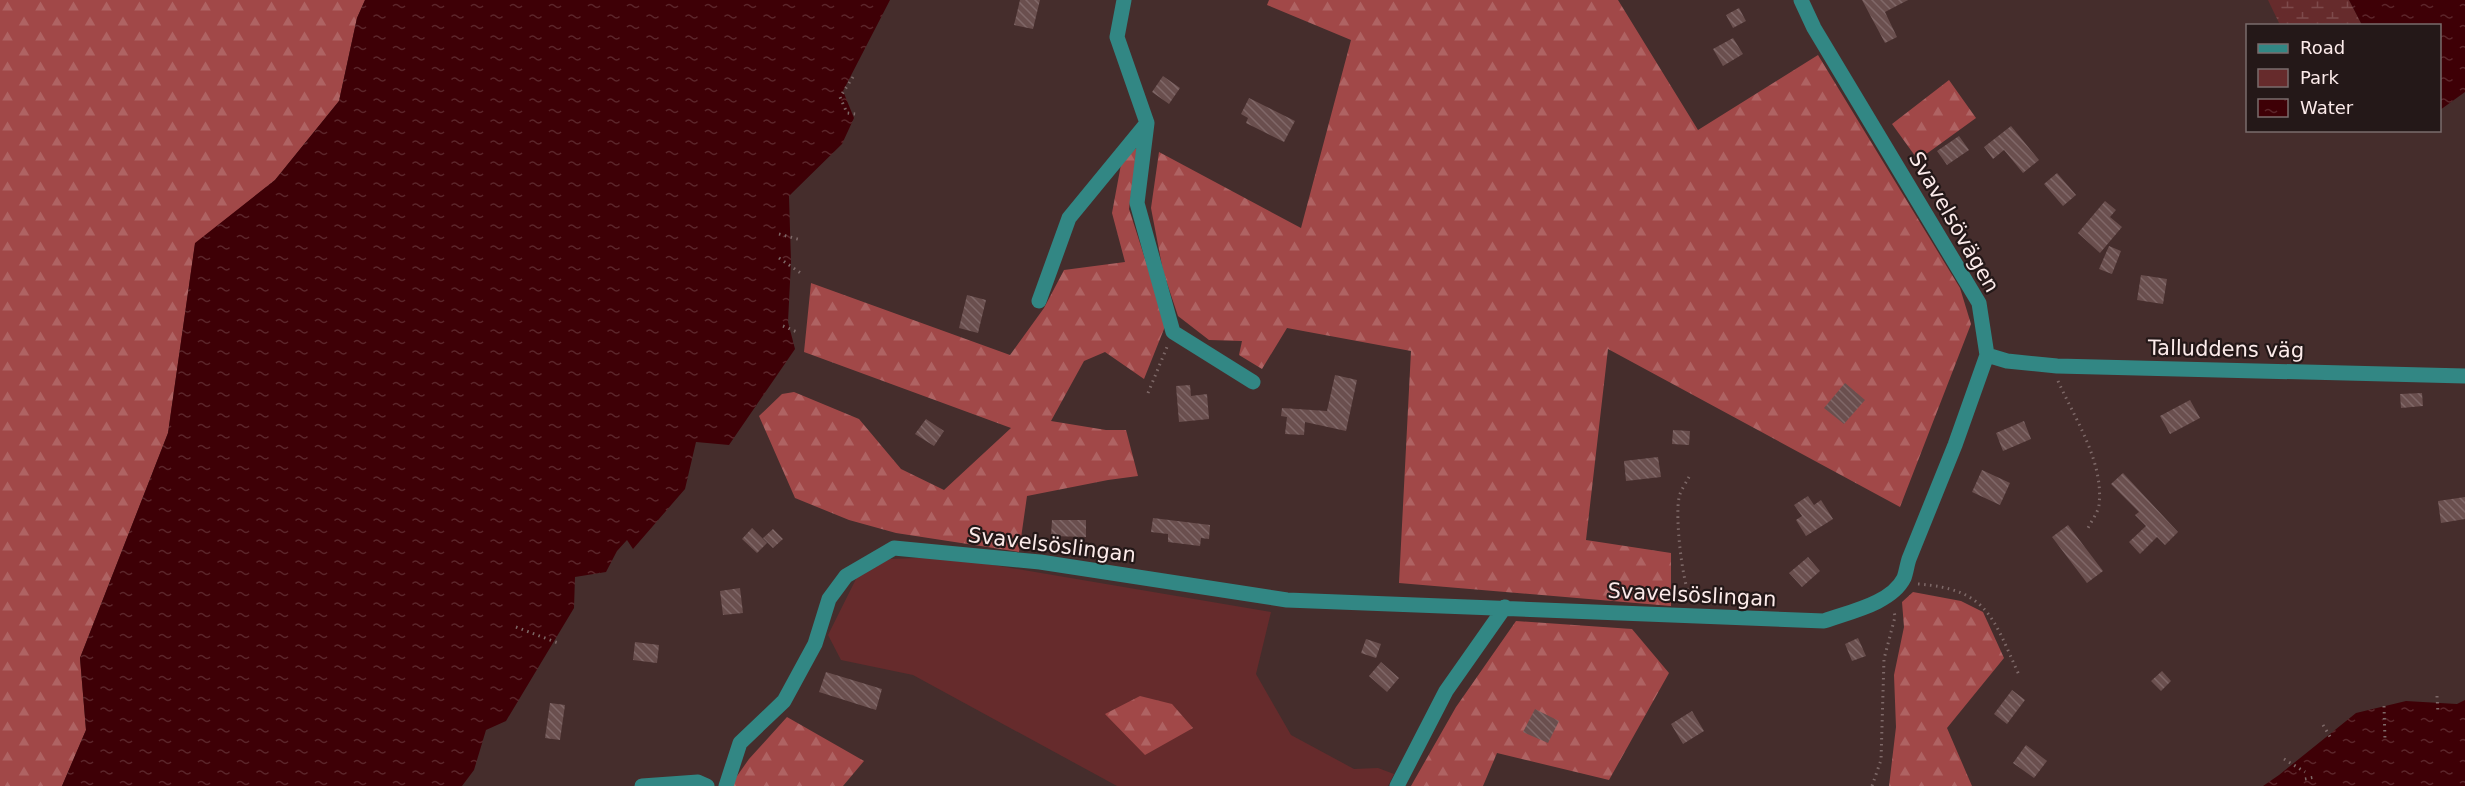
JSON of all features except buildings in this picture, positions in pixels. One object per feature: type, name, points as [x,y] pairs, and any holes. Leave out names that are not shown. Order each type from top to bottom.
[{"type":"street","points":[[1124,0],[1117,38],[1147,123],[1137,203],[1173,332],[1253,382]]},
{"type":"street","name":"Svavelsövägen","points":[[1801,0],[1814,28],[1979,303],[1987,355],[1903,579],[1892,592],[1874,602]]},
{"type":"street","points":[[1039,301],[1069,218],[1147,123]]},
{"type":"street","name":"Talluddens väg","points":[[1987,355],[2007,361],[2057,366],[2465,376]]},
{"type":"street","name":"Svavelsöslingan","points":[[726,786],[740,743],[784,701],[789,692],[815,644],[829,599],[846,576],[894,548],[1040,562],[1287,600],[1824,621],[1874,602]]},
{"type":"street","points":[[1397,786],[1446,691],[1505,607]]},
{"type":"street","points":[[642,786],[698,782],[707,786]]},
{"type":"path","points":[[853,77],[840,97],[847,113],[856,114]]},
{"type":"path","points":[[779,234],[801,240]]},
{"type":"path","points":[[779,258],[802,274]]},
{"type":"path","points":[[783,326],[798,332]]},
{"type":"path","points":[[1148,393],[1173,332]]},
{"type":"path","points":[[2057,366],[2055,376],[2092,455],[2097,477],[2099,507],[2086,530]]},
{"type":"path","points":[[1689,477],[1679,497],[1680,545],[1687,591],[1694,607],[1694,616]]},
{"type":"path","points":[[1903,579],[1915,584],[1932,585],[1966,594],[1991,615],[2019,675]]},
{"type":"path","points":[[1872,786],[1881,760],[1884,659],[1894,617],[1892,592]]},
{"type":"path","points":[[516,627],[558,643]]},
{"type":"path","points":[[2437,696],[2438,713]]},
{"type":"path","points":[[2384,706],[2385,740]]},
{"type":"path","points":[[2323,725],[2332,740]]},
{"type":"path","points":[[2284,759],[2305,772]]},
{"type":"path","points":[[2305,779],[2315,777]]},
{"type":"green space","points":[[0,0],[365,0],[357,18],[339,101],[275,180],[195,244],[168,433],[80,658],[86,730],[62,786],[0,786]]},
{"type":"green space","points":[[1269,0],[1618,0],[1698,130],[1818,55],[1960,288],[1971,324],[1900,507],[1608,349],[1586,540],[1671,553],[1671,606],[1399,583],[1411,351],[1287,328],[1262,369],[1239,355],[1242,341],[1209,340],[1178,316],[1163,271],[1151,208],[1159,152],[1301,228],[1351,40],[1267,5]]},
{"type":"green space","points":[[2268,0],[2349,0],[2361,24],[2280,24]]},
{"type":"green space","points":[[1949,80],[1976,118],[1918,160],[1892,124]]},
{"type":"green space","points":[[1138,147],[1129,209],[1166,324],[1144,379],[1105,352],[1084,361],[1051,421],[1106,430],[1126,430],[1138,476],[1027,496],[1019,552],[896,533],[849,520],[795,498],[759,416],[782,394],[794,392],[859,419],[901,469],[944,490],[1011,428],[804,352],[811,283],[1010,355],[1044,308],[1064,270],[1125,262],[1112,213],[1122,159]]},
{"type":"green space","points":[[946,557],[1271,612],[1256,674],[1291,735],[1354,769],[1378,768],[1394,774],[1388,786],[1117,786],[913,675],[841,660],[828,635],[858,575],[890,559]]},
{"type":"green space","points":[[1913,592],[1961,601],[1983,612],[2004,658],[1947,728],[1972,786],[1889,786],[1896,727],[1894,675],[1904,627],[1902,602]]},
{"type":"green space","points":[[1516,621],[1632,629],[1669,673],[1609,780],[1497,753],[1483,786],[1411,786],[1456,707]]},
{"type":"green space","points":[[1140,696],[1172,704],[1193,728],[1145,755],[1105,714]]},
{"type":"green space","points":[[787,717],[864,761],[843,786],[730,786],[749,759]]},
{"type":"water","points":[[365,0],[890,0],[843,91],[854,118],[842,144],[789,196],[791,262],[788,322],[795,349],[729,445],[696,442],[685,489],[633,549],[627,540],[617,551],[606,572],[575,577],[574,608],[506,721],[486,730],[474,770],[462,786],[62,786],[86,730],[80,658],[168,433],[195,243],[275,180],[339,101],[357,18]]},
{"type":"water","points":[[2349,0],[2465,0],[2465,92],[2441,109],[2441,24],[2361,24]]},
{"type":"water","points":[[2465,700],[2465,786],[2263,786],[2356,713],[2406,701],[2457,704]]}]
